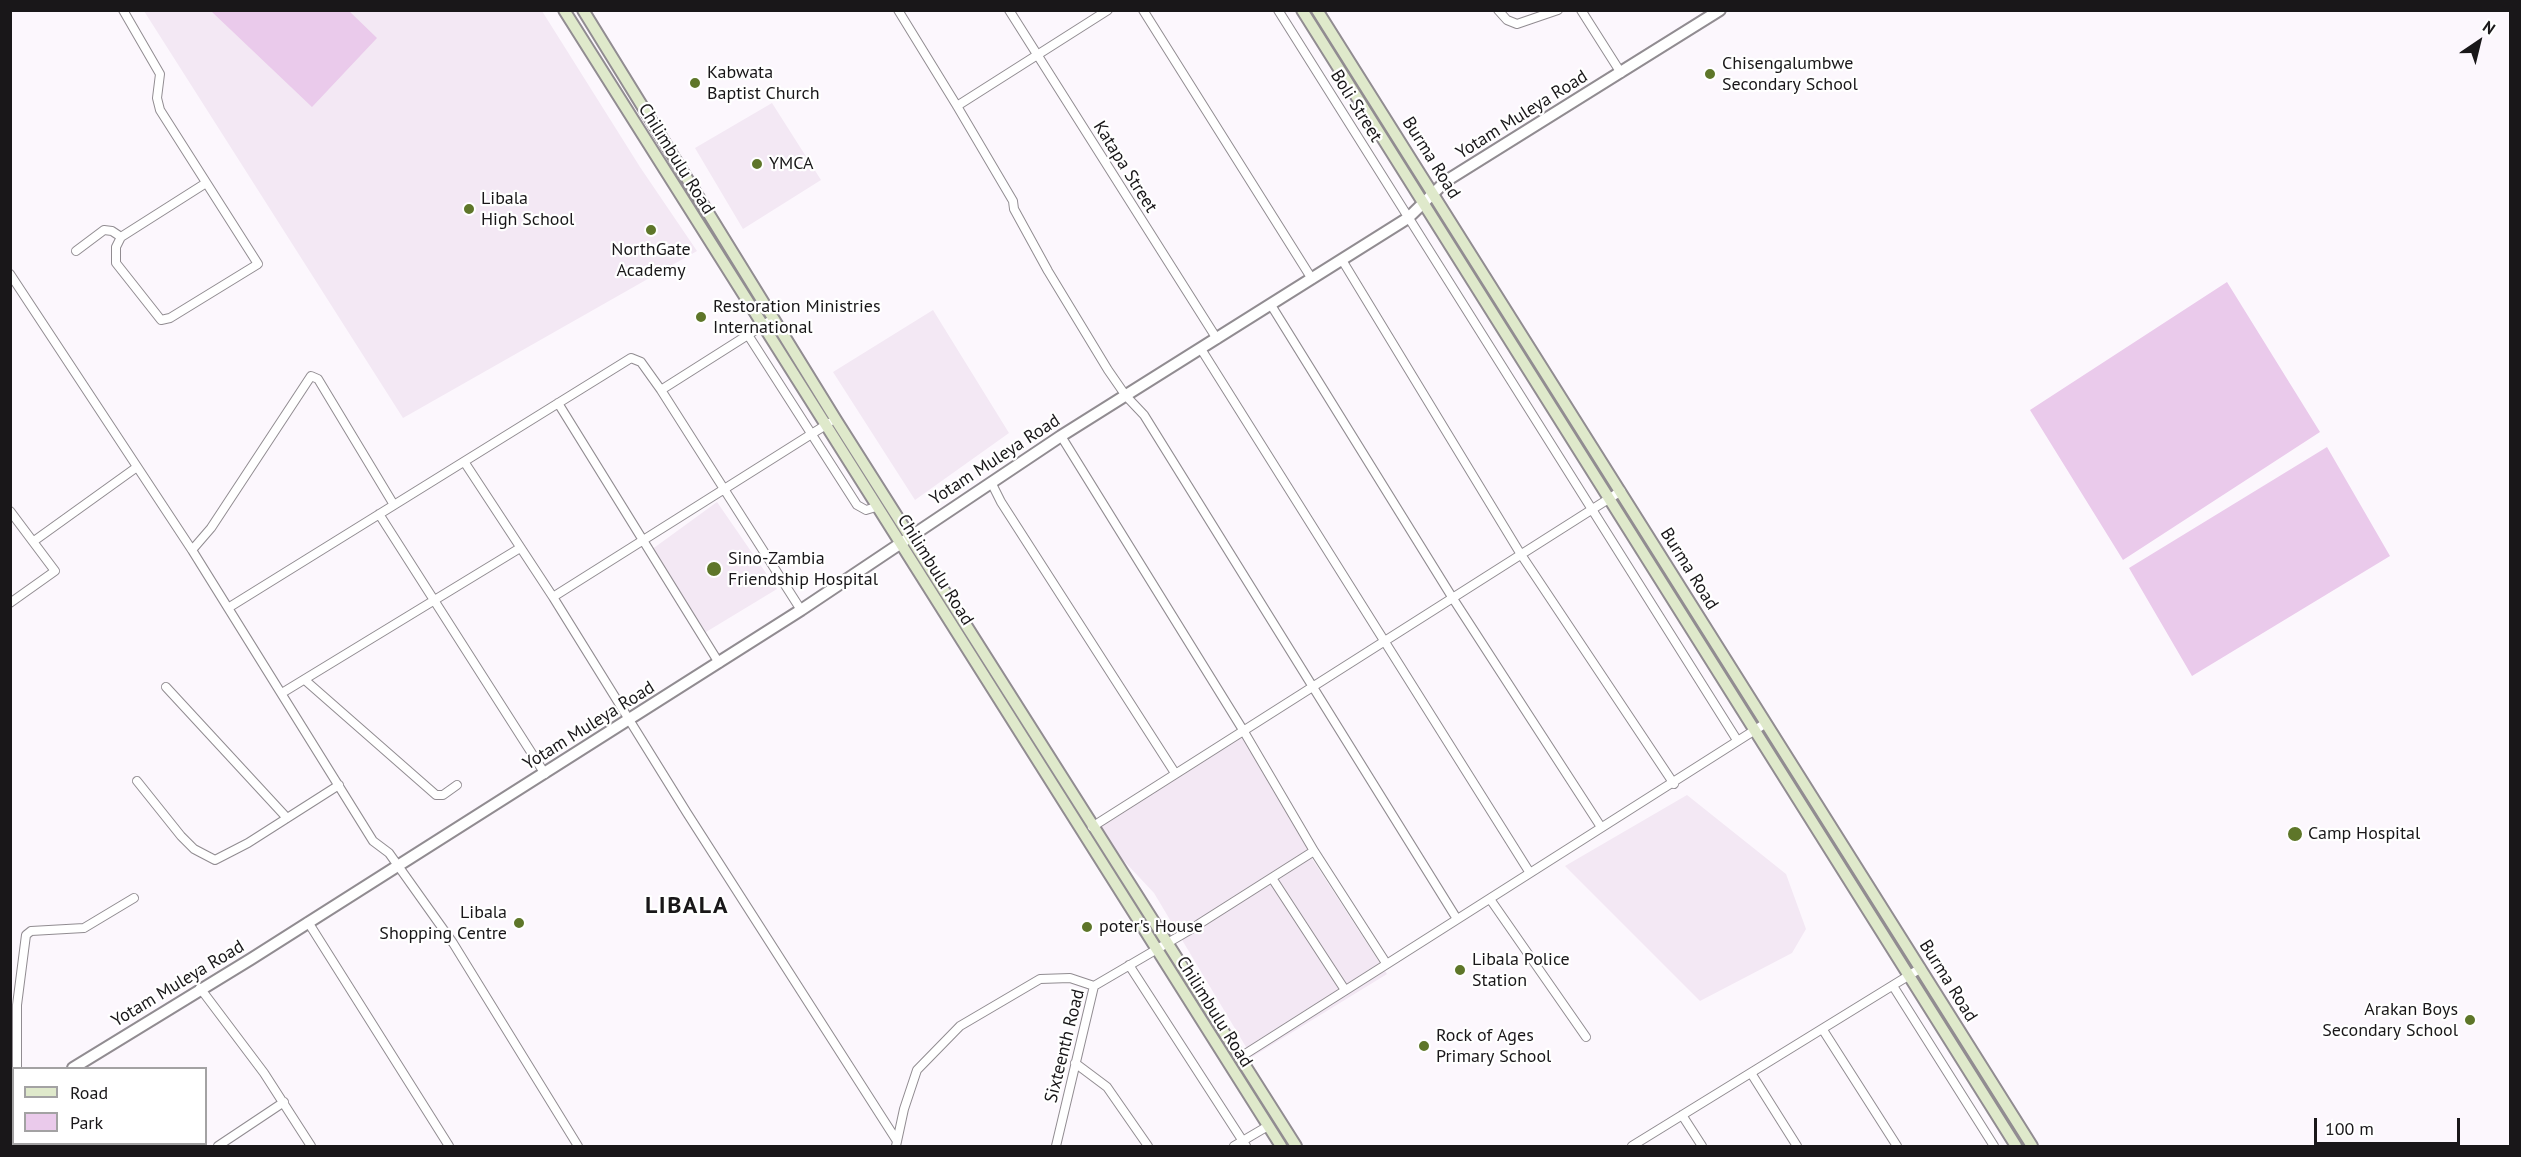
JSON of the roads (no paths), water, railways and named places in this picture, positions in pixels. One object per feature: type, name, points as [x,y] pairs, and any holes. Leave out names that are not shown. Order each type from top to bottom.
[{"type":"main road","name":"Chilimbulu Road","points":[[564,10],[831,422],[910,536],[1296,1146]]},
{"type":"main road","name":"Chilimbulu Road","points":[[583,10],[768,322]]},
{"type":"main road","name":"Burma Road","points":[[1302,10],[2016,1146]]},
{"type":"main road","name":"Burma Road","points":[[1317,10],[2032,1146]]},
{"type":"main road","name":"Chilimbulu Road","points":[[831,422],[876,507],[1281,1146]]},
{"type":"street","points":[[123,10],[160,74],[157,98],[160,110],[258,264],[185,310],[161,320],[116,263],[116,247],[121,237],[206,183]]},
{"type":"street","points":[[898,10],[1013,201],[1014,209],[1048,271],[1126,396],[1144,415],[1458,918]]},
{"type":"street","name":"Katapa Street","points":[[1009,10],[1217,339]]},
{"type":"street","points":[[957,106],[1108,10]]},
{"type":"street","points":[[1143,10],[1312,279]]},
{"type":"street","name":"Boli Street","points":[[1278,10],[1737,740]]},
{"type":"street","points":[[1498,10],[1507,20],[1517,24],[1557,10]]},
{"type":"street","points":[[1581,10],[1621,73]]},
{"type":"street","name":"Yotam Muleya Road","points":[[75,1067],[719,663],[1061,436],[1408,218],[1446,181],[1720,10]]},
{"type":"street","points":[[76,251],[104,230],[112,231],[121,237]]},
{"type":"street","points":[[1342,260],[1521,553],[1674,784]]},
{"type":"street","points":[[10,274],[192,550],[373,841],[386,849],[453,943],[578,1146]]},
{"type":"street","points":[[1271,305],[1452,597],[1601,827]]},
{"type":"street","points":[[661,390],[768,322]]},
{"type":"street","points":[[748,335],[856,505],[866,510],[876,507]]},
{"type":"street","points":[[1201,349],[1530,873]]},
{"type":"street","points":[[228,608],[631,358],[641,362],[661,390],[801,610]]},
{"type":"street","points":[[192,550],[211,528],[310,376],[318,379],[394,505]]},
{"type":"street","points":[[558,403],[719,663]]},
{"type":"street","points":[[553,597],[831,422]]},
{"type":"street","points":[[1061,436],[1243,730],[1314,851],[1386,963]]},
{"type":"street","points":[[465,463],[553,597],[896,1144]]},
{"type":"street","points":[[34,542],[137,467]]},
{"type":"street","points":[[991,482],[1175,772]]},
{"type":"street","points":[[1092,826],[1621,491]]},
{"type":"street","points":[[10,511],[55,571],[10,603]]},
{"type":"street","points":[[379,514],[544,774]]},
{"type":"street","points":[[282,693],[306,681],[434,599],[520,548]]},
{"type":"street","points":[[306,681],[436,795],[443,795],[458,785]]},
{"type":"street","points":[[166,687],[287,818]]},
{"type":"street","points":[[1239,1058],[1601,827],[1674,784],[1737,740],[1766,723]]},
{"type":"street","points":[[137,781],[181,836],[194,849],[210,859],[227,855],[339,785]]},
{"type":"street","name":"Sixteenth Road","points":[[1056,1146],[1094,986],[1272,879],[1314,851]]},
{"type":"street","points":[[1272,879],[1345,990]]},
{"type":"street","points":[[17,1067],[17,1005],[26,935],[31,931],[84,928],[134,898]]},
{"type":"street","points":[[1490,899],[1586,1037]]},
{"type":"street","points":[[308,922],[449,1146]]},
{"type":"street","points":[[1129,965],[1245,1144]]},
{"type":"street","points":[[1632,1146],[1921,968]]},
{"type":"street","points":[[896,1144],[904,1108],[917,1070],[960,1026],[1040,979],[1070,978],[1094,986]]},
{"type":"street","points":[[1893,986],[1994,1146]]},
{"type":"street","points":[[200,988],[284,1102],[311,1146]]},
{"type":"street","points":[[1823,1029],[1896,1146]]},
{"type":"street","points":[[1075,1063],[1107,1087],[1148,1146]]},
{"type":"street","points":[[1751,1073],[1797,1146]]},
{"type":"street","points":[[218,1146],[284,1102]]},
{"type":"street","points":[[1682,1115],[1702,1146]]},
{"type":"street","points":[[1234,1146],[1245,1144],[1268,1126]]},
{"type":"place","name":"Chisengalumbwe Secondary School","points":[[1710,74]]},
{"type":"place","name":"Kabwata Baptist Church","points":[[695,83]]},
{"type":"place","name":"YMCA","points":[[757,164]]},
{"type":"place","name":"Libala High School","points":[[469,209]]},
{"type":"place","name":"NorthGate Academy","points":[[651,230]]},
{"type":"place","name":"Restoration Ministries International","points":[[701,317]]},
{"type":"place","name":"Sino-Zambia Friendship Hospital","points":[[714,569]]},
{"type":"place","name":"Camp Hospital","points":[[2295,834]]},
{"type":"place","name":"Libala Shopping Centre","points":[[519,923]]},
{"type":"place","name":"poter's House","points":[[1087,927]]},
{"type":"place","name":"Libala Police Station","points":[[1460,970]]},
{"type":"place","name":"Arakan Boys Secondary School","points":[[2470,1020]]},
{"type":"place","name":"Rock of Ages Primary School","points":[[1424,1046]]},
{"type":"district","name":"LIBALA","points":[[687,906]]}]
